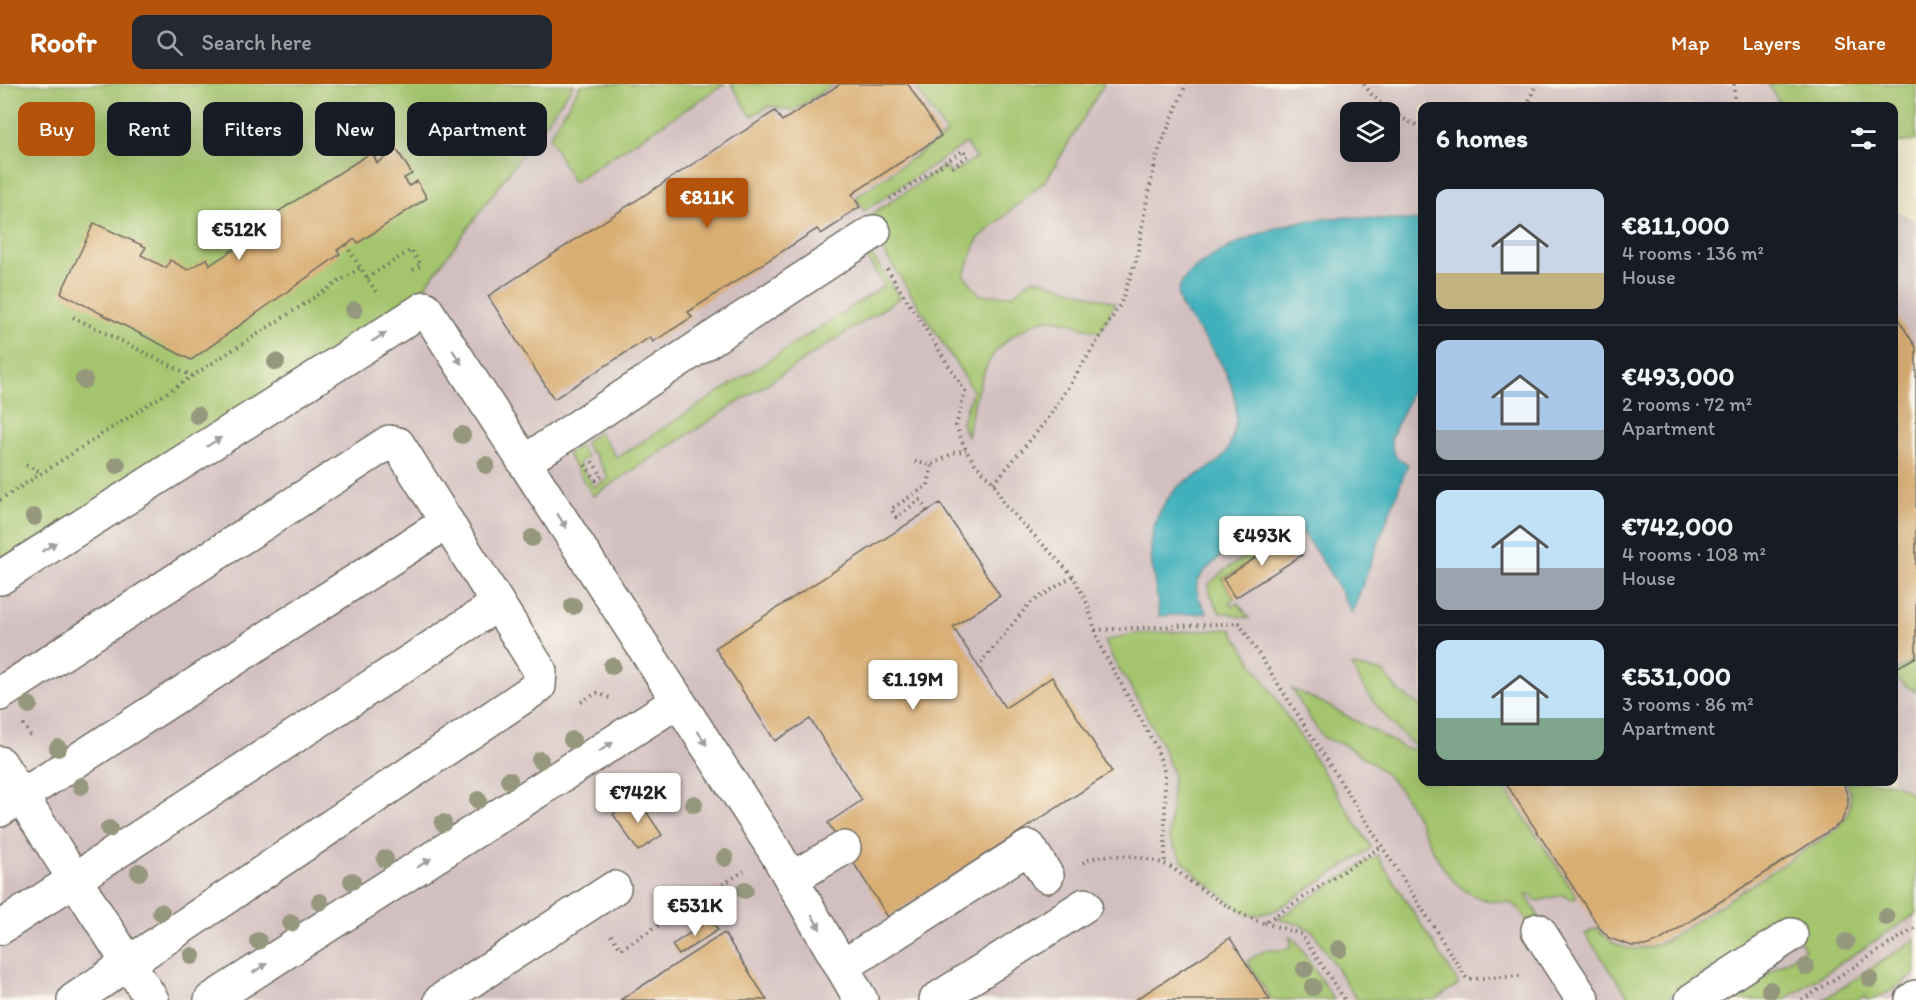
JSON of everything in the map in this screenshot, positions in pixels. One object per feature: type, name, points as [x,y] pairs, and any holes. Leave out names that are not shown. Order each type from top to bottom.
[{"type":"lane","points":[[524,462],[870,235]]},
{"type":"lane","points":[[0,578],[425,308],[775,851],[861,1000]]},
{"type":"lane","points":[[0,694],[389,442],[398,444],[540,671],[539,686],[74,1000]]},
{"type":"lane","points":[[11,803],[447,522]]},
{"type":"lane","points":[[0,927],[498,604]]},
{"type":"lane","points":[[211,1000],[678,701]]},
{"type":"lane","points":[[0,763],[11,803],[75,879],[152,1000]]},
{"type":"lane","points":[[842,967],[1029,847],[1047,876]]},
{"type":"lane","points":[[791,879],[844,848]]},
{"type":"lane","points":[[441,1000],[602,896]]},
{"type":"lane","points":[[936,1000],[1085,905]]},
{"type":"lane","points":[[1538,930],[1583,1000]]},
{"type":"lane","points":[[1692,1000],[1791,935]]},
{"type":"lane","points":[[1912,1000],[1916,997]]},
{"type":"path","points":[[994,483],[1048,420],[1120,305],[1137,258],[1157,155],[1186,84]]},
{"type":"path","points":[[1364,84],[1373,98],[1407,121],[1418,125]]},
{"type":"path","points":[[1529,102],[1536,84]]},
{"type":"path","points":[[1734,84],[1734,102]]},
{"type":"path","points":[[945,163],[964,150],[968,156],[950,169]]},
{"type":"path","points":[[870,235],[965,391],[956,426],[966,450],[976,465],[994,483],[1004,504],[1073,576],[1087,603],[1100,646],[1156,747],[1166,773],[1165,864]]},
{"type":"path","points":[[346,245],[375,292],[385,288]]},
{"type":"path","points":[[367,278],[411,250],[421,265],[412,271]]},
{"type":"path","points":[[0,500],[360,268]]},
{"type":"path","points":[[73,317],[193,376]]},
{"type":"path","points":[[915,462],[932,465],[953,453],[966,450]]},
{"type":"path","points":[[583,461],[596,480],[602,476],[589,457]]},
{"type":"path","points":[[26,465],[42,472]]},
{"type":"path","points":[[927,511],[920,500],[896,517],[891,509],[928,485],[932,465]]},
{"type":"path","points":[[981,663],[1029,604],[1073,576]]},
{"type":"path","points":[[1095,630],[1239,623],[1467,979],[1566,973]]},
{"type":"path","points":[[1264,923],[1382,846]]},
{"type":"path","points":[[602,896],[621,949],[775,851]]},
{"type":"path","points":[[1047,876],[1069,873],[1088,860],[1109,855],[1165,864],[1243,916],[1301,934],[1345,1000]]},
{"type":"path","points":[[1802,1000],[1916,927]]},
{"type":"shaded area","points":[[574,84],[1768,84],[1779,102],[1418,102],[1418,786],[1898,786],[1898,211],[1916,222],[1916,1000],[0,1000],[0,574],[417,297],[521,156],[547,156],[547,121]]},
{"type":"green space","points":[[0,84],[574,84],[547,121],[547,102],[407,102],[407,156],[521,156],[417,297],[0,574]]},
{"type":"green space","points":[[581,84],[725,84],[573,182],[549,137]]},
{"type":"green space","points":[[731,84],[834,84],[793,111],[770,106],[751,116]]},
{"type":"green space","points":[[914,84],[1104,84],[1047,179],[978,239],[964,275],[980,295],[1012,295],[1034,278],[1115,303],[1100,333],[1066,321],[1045,319],[1019,332],[1003,344],[991,358],[983,375],[967,437],[962,422],[973,390],[882,249],[886,246],[867,217],[945,166],[951,174],[976,158],[966,143],[864,211],[856,197],[947,134]]},
{"type":"green space","points":[[1768,84],[1916,84],[1916,141],[1898,143],[1898,102],[1779,102]]},
{"type":"green space","points":[[871,254],[900,298],[593,496],[567,454],[579,446],[587,457],[579,463],[594,487],[609,478],[584,442],[599,432],[617,458],[884,286],[867,258]]},
{"type":"green space","points":[[1262,546],[1265,552],[1222,579],[1234,598],[1229,602],[1232,606],[1238,603],[1249,618],[1232,615],[1232,613],[1220,613],[1209,591],[1209,584],[1226,569]]},
{"type":"green space","points":[[1231,629],[1372,848],[1276,910],[1258,915],[1249,915],[1199,877],[1182,860],[1169,838],[1173,774],[1162,745],[1105,641],[1131,634]]},
{"type":"green space","points":[[1916,659],[1916,692],[1898,680],[1898,669]]},
{"type":"green space","points":[[1352,666],[1383,672],[1399,692],[1418,704],[1418,786],[1504,786],[1577,897],[1572,900],[1563,895],[1537,901],[1530,895],[1526,895],[1540,919],[1530,926],[1521,911],[1513,904],[1482,899],[1458,885],[1440,862],[1413,810],[1396,785],[1364,757],[1322,735],[1292,689],[1325,704],[1404,748],[1417,750],[1417,747],[1380,710]]},
{"type":"green space","points":[[1898,785],[1916,799],[1916,914],[1784,1000],[1727,1000],[1805,949],[1787,920],[1664,1000],[1631,1000],[1585,934],[1596,928],[1619,946],[1636,949],[1665,941],[1836,830],[1845,819],[1850,807],[1848,786]]},
{"type":"green space","points":[[1377,855],[1459,984],[1435,1000],[1357,1000],[1313,931],[1299,924],[1277,919]]},
{"type":"green space","points":[[1289,936],[1297,942],[1334,1000],[1272,1000],[1247,961],[1268,950],[1289,948],[1291,942]]},
{"type":"green space","points":[[1916,939],[1916,973],[1892,990],[1867,1000],[1865,996],[1858,1000],[1823,1000]]},
{"type":"water","points":[[1346,217],[1418,221],[1418,377],[1391,439],[1395,454],[1408,464],[1352,613],[1331,574],[1300,528],[1295,523],[1286,521],[1258,532],[1241,542],[1212,564],[1202,575],[1197,583],[1197,591],[1207,613],[1159,616],[1151,551],[1155,523],[1165,502],[1180,485],[1215,464],[1225,454],[1229,448],[1236,417],[1232,389],[1227,375],[1213,350],[1185,312],[1178,296],[1181,285],[1190,273],[1204,262],[1238,243],[1299,222]]},
{"type":"building","points":[[840,84],[908,84],[941,136],[852,194],[860,207],[842,218],[843,220],[821,234],[817,229],[688,312],[692,317],[653,342],[650,337],[554,399],[488,296],[775,111],[782,121]]},
{"type":"building","points":[[397,150],[412,174],[404,178],[409,186],[417,181],[427,198],[358,243],[355,239],[337,250],[340,254],[191,360],[61,293],[94,223],[146,247],[141,255],[166,268],[170,260],[188,270],[207,258],[210,265],[253,237],[249,230],[366,156],[374,156],[377,163],[388,156],[395,156]]},
{"type":"building","points":[[1898,319],[1916,347],[1916,657],[1898,667]]},
{"type":"building","points":[[940,503],[1000,596],[953,627],[1005,708],[1052,677],[1112,772],[888,917],[828,823],[862,800],[810,719],[775,741],[715,648]]},
{"type":"building","points":[[1289,536],[1302,555],[1235,598],[1223,579]]},
{"type":"building","points":[[1508,786],[1844,786],[1848,806],[1841,822],[1659,941],[1645,946],[1632,946],[1609,938],[1599,927]]},
{"type":"building","points":[[637,798],[662,835],[638,851],[613,814]]},
{"type":"building","points":[[711,919],[718,930],[679,955],[672,945]]},
{"type":"building","points":[[724,933],[767,1000],[620,1000],[645,984]]},
{"type":"building","points":[[1230,938],[1270,1000],[1135,1000],[1199,959]]}]
